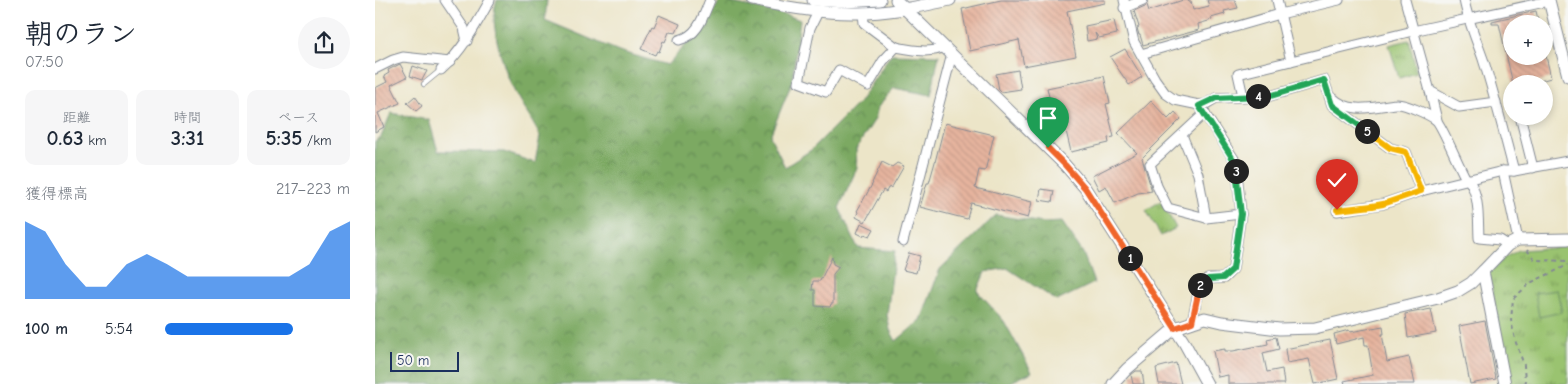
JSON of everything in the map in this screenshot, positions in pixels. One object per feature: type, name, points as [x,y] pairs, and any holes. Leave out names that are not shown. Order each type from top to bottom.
[{"type":"street","points":[[445,0],[464,28],[467,41]]},
{"type":"street","points":[[441,70],[451,62],[467,41],[490,0]]},
{"type":"street","points":[[679,40],[687,38],[699,26],[710,0]]},
{"type":"street","points":[[752,0],[814,3],[880,0]]},
{"type":"street","points":[[896,0],[1065,165],[1085,188],[1175,328],[1207,384]]},
{"type":"street","points":[[814,3],[851,13],[906,9],[949,0]]},
{"type":"street","points":[[1143,0],[1124,4],[1134,42],[1155,79],[1165,93],[1175,100],[1202,109],[1235,162],[1241,214],[1233,269],[1223,278],[1208,279],[1200,284],[1192,322]]},
{"type":"street","points":[[1277,0],[1291,61]]},
{"type":"street","points":[[1141,54],[1281,14],[1339,0]]},
{"type":"street","points":[[1405,0],[1437,120],[1467,179],[1474,187],[1479,238],[1513,242],[1568,239]]},
{"type":"street","points":[[1464,0],[1468,19],[1496,102],[1514,171]]},
{"type":"street","points":[[1243,96],[1238,74],[1549,0],[1568,76]]},
{"type":"street","points":[[814,3],[816,16],[809,28],[799,82],[826,92],[839,70],[868,86],[883,61],[896,47]]},
{"type":"street","points":[[863,12],[864,23],[896,47],[926,51],[948,51]]},
{"type":"street","points":[[903,242],[948,51]]},
{"type":"street","points":[[375,69],[393,60],[403,58],[451,62]]},
{"type":"street","points":[[1241,214],[1206,218],[1168,208],[1157,186],[1150,164],[1182,135],[1202,109],[1216,98],[1270,96],[1324,80],[1332,105],[1390,148],[1406,152],[1421,191]]},
{"type":"street","points":[[1430,91],[1459,106],[1496,102]]},
{"type":"street","points":[[1327,93],[1339,104],[1353,108],[1387,106],[1398,103],[1437,120]]},
{"type":"street","points":[[1523,125],[1533,168]]},
{"type":"street","points":[[1182,135],[1198,174],[1206,218]]},
{"type":"street","points":[[1337,210],[1383,204],[1421,191],[1503,171],[1514,171],[1568,161]]},
{"type":"street","points":[[1503,171],[1513,242]]},
{"type":"street","points":[[1113,384],[1127,368],[1175,328],[1205,318],[1279,329],[1315,328],[1437,298],[1458,291],[1471,283],[1513,242]]},
{"type":"street","points":[[1483,272],[1505,384]]},
{"type":"lane","points":[[424,84],[441,70]]},
{"type":"path","points":[[1513,242],[1535,260],[1568,261]]},
{"type":"path","points":[[1525,384],[1524,365],[1515,340],[1511,320],[1513,299],[1530,283],[1568,265]]},
{"type":"green space","points":[[497,0],[547,0],[545,20],[619,51],[667,65],[708,21],[720,0],[787,15],[800,20],[792,82],[770,136],[785,167],[811,150],[859,102],[891,54],[939,55],[931,95],[894,88],[878,107],[875,119],[856,149],[857,168],[839,208],[858,248],[895,251],[887,315],[890,330],[896,341],[921,320],[940,269],[996,215],[1043,223],[1062,222],[1083,253],[1094,283],[1057,301],[1007,268],[985,272],[977,291],[1004,321],[1032,372],[1007,384],[375,384],[375,141],[381,137],[391,113],[429,120],[438,151],[504,152],[535,163],[540,136],[513,89],[503,63],[495,30],[494,19]]},
{"type":"green space","points":[[1409,40],[1417,73],[1399,78],[1389,45]]},
{"type":"green space","points":[[1161,201],[1176,228],[1161,236],[1146,210]]},
{"type":"green space","points":[[1568,247],[1568,384],[1510,384],[1489,273],[1506,257],[1519,250]]},
{"type":"green space","points":[[1557,290],[1562,312],[1539,317],[1535,293]]},
{"type":"building","points":[[1001,0],[1105,0],[1105,3],[1067,11],[1076,56],[1024,66],[1019,40],[970,51],[962,9]]},
{"type":"building","points":[[1183,0],[1191,2],[1193,10],[1209,6],[1207,0],[1235,0],[1238,8],[1224,11],[1225,14],[1198,24],[1199,30],[1143,45],[1134,11],[1147,5],[1149,11]]},
{"type":"building","points":[[1536,11],[1537,15],[1518,15]]},
{"type":"building","points":[[659,15],[680,24],[676,33],[669,32],[659,52],[657,51],[655,55],[641,49]]},
{"type":"building","points":[[1503,18],[1503,41],[1499,24],[1492,24],[1492,21]]},
{"type":"building","points":[[1114,20],[1117,34],[1099,38],[1095,33],[1097,39],[1087,41],[1085,26]]},
{"type":"building","points":[[1125,49],[1142,77],[1129,85],[1110,57]]},
{"type":"building","points":[[400,64],[407,77],[391,85],[400,103],[378,113],[384,127],[375,132],[375,88],[387,82],[384,76],[389,73],[388,70]]},
{"type":"building","points":[[1509,65],[1548,65],[1550,75],[1511,75]]},
{"type":"building","points":[[413,66],[427,71],[422,80],[410,76]]},
{"type":"building","points":[[1018,70],[1021,89],[1001,92],[996,74]]},
{"type":"building","points":[[1104,76],[1110,103],[1106,104],[1114,137],[1108,138],[1109,143],[1071,152],[1062,114],[1031,120],[1029,110],[1051,105],[1047,88]]},
{"type":"building","points":[[415,96],[422,106],[416,111],[407,103]]},
{"type":"building","points":[[1151,101],[1168,119],[1175,112],[1181,119],[1142,158],[1152,191],[1138,193],[1115,203],[1106,186],[1099,190],[1092,176],[1137,153],[1118,133]]},
{"type":"building","points":[[945,123],[994,135],[985,171],[979,170],[975,188],[1032,202],[1028,218],[971,203],[967,219],[920,207],[927,183],[929,183]]},
{"type":"building","points":[[882,162],[892,167],[897,163],[904,166],[892,187],[888,188],[886,192],[883,190],[865,222],[856,217],[857,211],[873,183]]},
{"type":"building","points":[[1041,189],[1054,191],[1052,202],[1039,200]]},
{"type":"building","points":[[861,223],[874,229],[870,236],[864,234],[863,236],[857,233]]},
{"type":"building","points":[[909,253],[920,256],[916,273],[903,270]]},
{"type":"building","points":[[832,257],[833,264],[839,267],[833,274],[833,304],[830,307],[815,306],[815,290],[812,290],[813,281],[820,281]]},
{"type":"building","points":[[1431,309],[1436,333],[1408,338],[1405,314]]},
{"type":"building","points":[[1485,321],[1496,379],[1470,384],[1459,326]]},
{"type":"building","points":[[1383,326],[1384,334],[1382,334],[1387,362],[1409,357],[1415,384],[1345,384],[1344,381],[1373,375],[1368,345],[1365,345],[1364,337],[1336,344],[1334,334],[1349,330],[1350,332]]},
{"type":"building","points":[[1276,337],[1279,349],[1263,353],[1267,372],[1282,369],[1284,384],[1228,384],[1228,375],[1218,377],[1213,351],[1225,349],[1225,351],[1233,351],[1268,344],[1267,339]]},
{"type":"building","points":[[1330,340],[1338,379],[1315,384],[1309,359],[1287,363],[1285,349]]},
{"type":"building","points":[[1176,363],[1181,384],[1159,384],[1156,368]]},
{"type":"building","points":[[1136,371],[1142,371],[1144,384],[1133,384],[1131,375]]},
{"type":"route","points":[[1048,148],[1085,188],[1175,328],[1192,322],[1200,284],[1208,279],[1223,278],[1233,269],[1241,214],[1235,162],[1199,106],[1216,98],[1270,96],[1324,80],[1332,105],[1390,148],[1406,152],[1421,191],[1383,204],[1337,210]]}]
